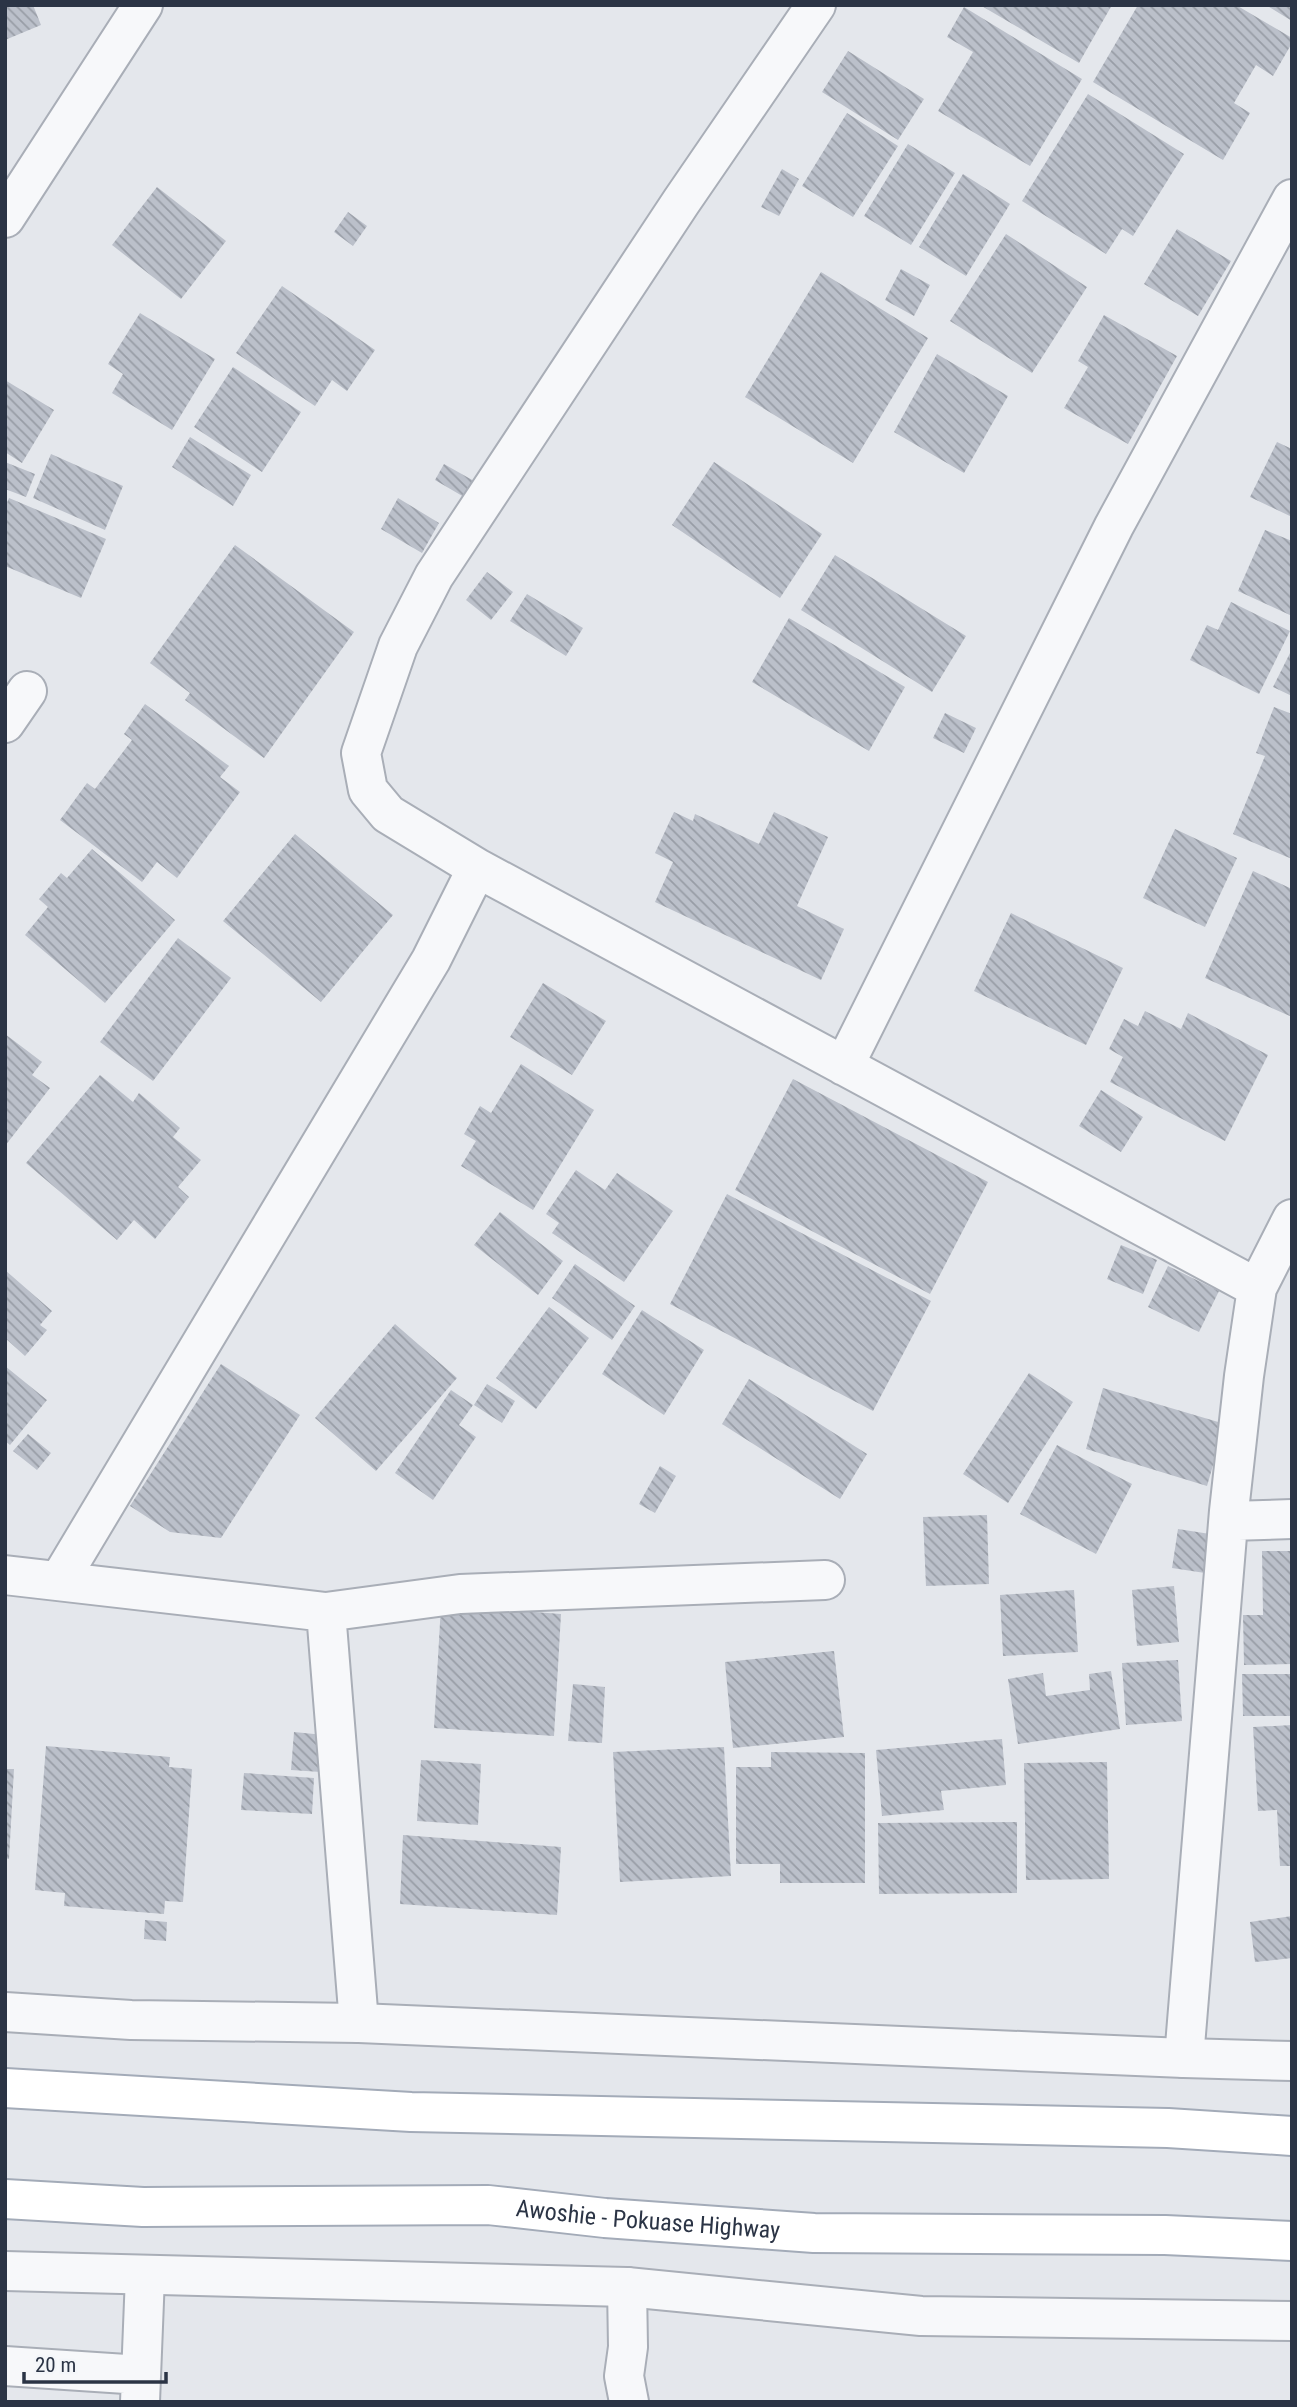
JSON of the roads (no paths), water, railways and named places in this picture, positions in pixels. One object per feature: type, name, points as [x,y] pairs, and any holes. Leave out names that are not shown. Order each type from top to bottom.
[{"type":"main road","points":[[5,2088],[411,2112],[1168,2128],[1292,2136]]},
{"type":"main road","name":"Awoshie - Pokuase Highway","points":[[5,2199],[143,2207],[488,2205],[606,2218],[814,2234],[1165,2235],[1292,2241]]},
{"type":"street","points":[[5,218],[143,5]]},
{"type":"street","points":[[816,5],[673,214],[434,576],[398,646],[361,753],[368,790],[388,814],[477,868],[1257,1288]]},
{"type":"street","points":[[844,1066],[1114,526],[1292,199]]},
{"type":"street","points":[[5,723],[27,691]]},
{"type":"street","points":[[59,1581],[431,960],[477,868]]},
{"type":"street","points":[[1184,2058],[1244,1376],[1257,1288],[1292,1219]]},
{"type":"street","points":[[1230,1521],[1292,1518]]},
{"type":"street","points":[[5,1575],[326,1612],[460,1594],[825,1580]]},
{"type":"street","points":[[326,1612],[359,2023]]},
{"type":"street","points":[[5,2012],[131,2020],[359,2023],[1292,2061]]},
{"type":"street","points":[[5,2271],[627,2287],[921,2316],[1292,2320]]},
{"type":"street","points":[[5,2366],[141,2388],[145,2276]]},
{"type":"street","points":[[627,2287],[628,2347],[624,2376],[629,2402]]}]
